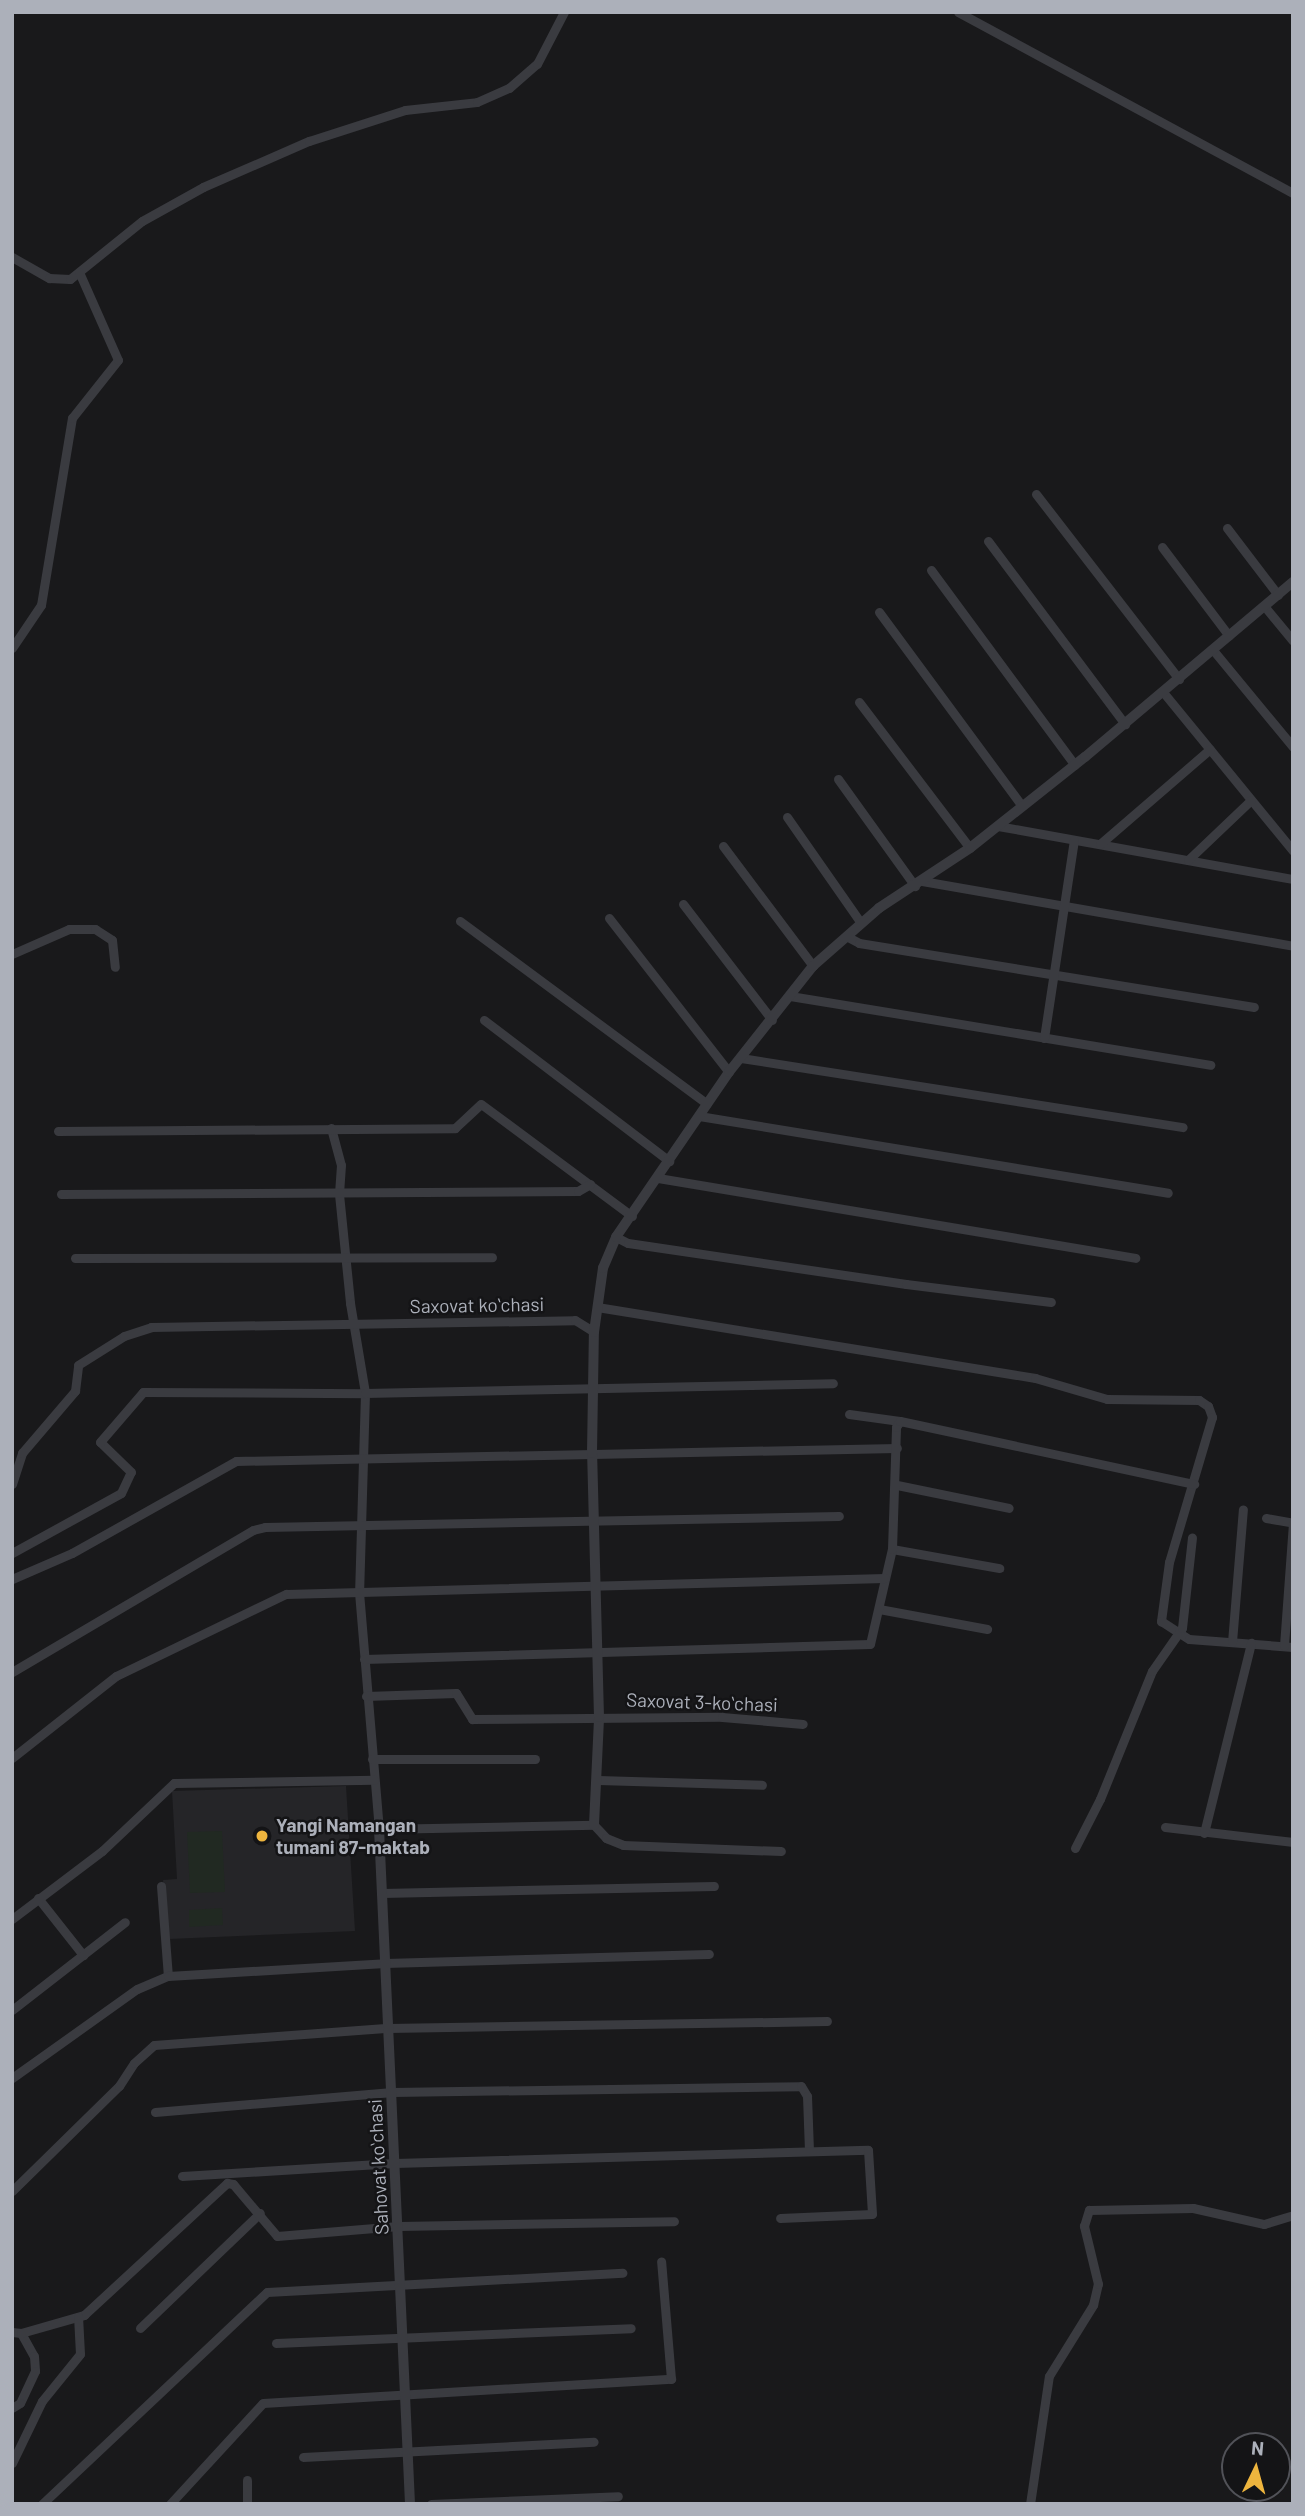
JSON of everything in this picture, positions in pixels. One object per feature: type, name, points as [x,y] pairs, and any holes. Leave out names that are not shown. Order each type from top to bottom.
[{"type":"street","points":[[12,257],[49,278],[69,279],[154,215],[202,187],[297,146],[405,110],[477,102],[509,89],[537,64],[564,12]]},
{"type":"street","points":[[958,12],[1293,193]]},
{"type":"street","points":[[12,648],[41,605],[72,418],[118,360],[79,272]]},
{"type":"street","points":[[1036,494],[1179,679]]},
{"type":"street","points":[[1227,528],[1278,595]]},
{"type":"street","points":[[988,541],[1125,724]]},
{"type":"street","points":[[1162,547],[1229,636]]},
{"type":"street","points":[[931,570],[1075,765]]},
{"type":"street","points":[[781,1851],[623,1845],[606,1838],[594,1825],[598,1780],[599,1652],[593,1519],[592,1388],[594,1332],[603,1268],[616,1237],[729,1072],[813,966],[861,923],[970,848],[1075,765],[1293,582]]},
{"type":"street","points":[[1265,607],[1293,641]]},
{"type":"street","points":[[879,612],[1022,806]]},
{"type":"street","points":[[1213,650],[1293,747]]},
{"type":"street","points":[[1163,692],[1293,852]]},
{"type":"street","points":[[859,702],[970,848]]},
{"type":"street","points":[[1100,844],[1210,749]]},
{"type":"street","points":[[838,779],[919,883],[1293,946]]},
{"type":"street","points":[[1188,860],[1251,800]]},
{"type":"street","points":[[787,817],[861,923]]},
{"type":"street","points":[[998,826],[1293,878]]},
{"type":"street","points":[[1044,1038],[1074,840]]},
{"type":"street","points":[[723,846],[813,966]]},
{"type":"street","points":[[683,904],[772,1020]]},
{"type":"street","points":[[609,918],[729,1072]]},
{"type":"street","points":[[460,921],[707,1104]]},
{"type":"street","points":[[12,954],[69,929],[95,929],[112,940],[115,967]]},
{"type":"street","points":[[846,936],[859,943],[1254,1007]]},
{"type":"street","points":[[790,996],[1210,1065]]},
{"type":"street","points":[[484,1020],[669,1161]]},
{"type":"street","points":[[741,1058],[1183,1127]]},
{"type":"street","points":[[58,1131],[455,1128],[481,1104],[632,1216]]},
{"type":"street","points":[[699,1116],[1168,1193]]},
{"type":"street","points":[[331,1128],[341,1164],[339,1194],[345,1258],[365,1393],[359,1592],[379,1829],[594,1825]]},
{"type":"street","points":[[658,1178],[1135,1258]]},
{"type":"street","points":[[61,1194],[578,1191],[590,1184]]},
{"type":"street","points":[[616,1237],[628,1243],[1051,1302]]},
{"type":"street","points":[[75,1258],[492,1257]]},
{"type":"street","points":[[597,1307],[1035,1378],[1107,1399],[1199,1400],[1208,1406],[1212,1418],[1169,1562],[1161,1621],[1178,1635],[1288,1646],[1293,1522],[1266,1518]]},
{"type":"street","name":"Saxovat koʻchasi","points":[[12,1484],[22,1453],[75,1391],[78,1365],[124,1336],[151,1327],[575,1320],[594,1332]]},
{"type":"street","points":[[12,1553],[121,1493],[131,1472],[100,1442],[143,1392],[365,1393],[833,1382]]},
{"type":"street","points":[[849,1414],[900,1421],[1194,1484]]},
{"type":"street","points":[[364,1659],[870,1644],[892,1549],[897,1485],[896,1427],[900,1421]]},
{"type":"street","points":[[12,1579],[72,1553],[236,1461],[897,1448]]},
{"type":"street","points":[[897,1485],[1009,1508]]},
{"type":"street","points":[[1233,1642],[1243,1509]]},
{"type":"street","points":[[12,1672],[253,1530],[593,1519],[839,1516]]},
{"type":"street","points":[[1075,1848],[1100,1799],[1152,1671],[1178,1635],[1192,1538]]},
{"type":"street","points":[[892,1549],[999,1568]]},
{"type":"street","points":[[12,1758],[116,1676],[261,1603],[286,1594],[885,1578]]},
{"type":"street","points":[[879,1609],[987,1629]]},
{"type":"street","points":[[1204,1833],[1251,1643]]},
{"type":"street","points":[[366,1696],[456,1693],[472,1719],[599,1717]]},
{"type":"street","name":"Saxovat 3-koʻchasi","points":[[599,1717],[722,1717],[803,1724]]},
{"type":"street","points":[[372,1759],[535,1759]]},
{"type":"street","points":[[12,1919],[102,1851],[174,1783],[374,1780]]},
{"type":"street","points":[[598,1780],[762,1785]]},
{"type":"street","points":[[1165,1827],[1293,1842]]},
{"type":"street","name":"Sahovat koʻchasi","points":[[379,1829],[410,2504]]},
{"type":"street","points":[[161,1886],[169,1976]]},
{"type":"street","points":[[382,1894],[714,1886]]},
{"type":"street","points":[[38,1898],[83,1955]]},
{"type":"street","points":[[12,2010],[125,1922]]},
{"type":"street","points":[[12,2078],[137,1989],[169,1976],[385,1963],[709,1954]]},
{"type":"street","points":[[12,2191],[119,2086],[134,2063],[153,2045],[388,2028],[827,2021]]},
{"type":"street","points":[[155,2112],[392,2092],[801,2086],[807,2096],[809,2150]]},
{"type":"street","points":[[182,2176],[395,2163],[868,2150],[872,2214],[780,2218]]},
{"type":"street","points":[[12,2408],[29,2389],[35,2371],[34,2356],[17,2333],[78,2317],[227,2183],[233,2183],[277,2236],[399,2226],[674,2221]]},
{"type":"street","points":[[1030,2504],[1049,2376],[1093,2305],[1098,2284],[1084,2227],[1090,2210],[1193,2208],[1264,2224],[1293,2215]]},
{"type":"street","points":[[140,2328],[260,2213]]},
{"type":"street","points":[[170,2504],[263,2403],[671,2379],[661,2261]]},
{"type":"street","points":[[42,2504],[267,2292],[622,2273]]},
{"type":"street","points":[[12,2463],[42,2401],[80,2354],[78,2317]]},
{"type":"street","points":[[276,2343],[403,2341],[631,2328]]},
{"type":"street","points":[[303,2457],[594,2442]]},
{"type":"street","points":[[247,2480],[247,2504]]},
{"type":"street","points":[[431,2504],[618,2496]]},
{"type":"shaded area","name":"Yangi Namangan tumani 87-maktab","points":[[346,1786],[355,1931],[169,1939],[163,1880],[177,1879],[172,1791]]},
{"type":"shaded area","points":[[222,1831],[225,1892],[190,1893],[187,1832]]},
{"type":"shaded area","points":[[222,1908],[223,1925],[189,1927],[189,1910]]},
{"type":"place","name":"Yangi Namangan tumani 87-maktab","points":[[262,1836]]}]
